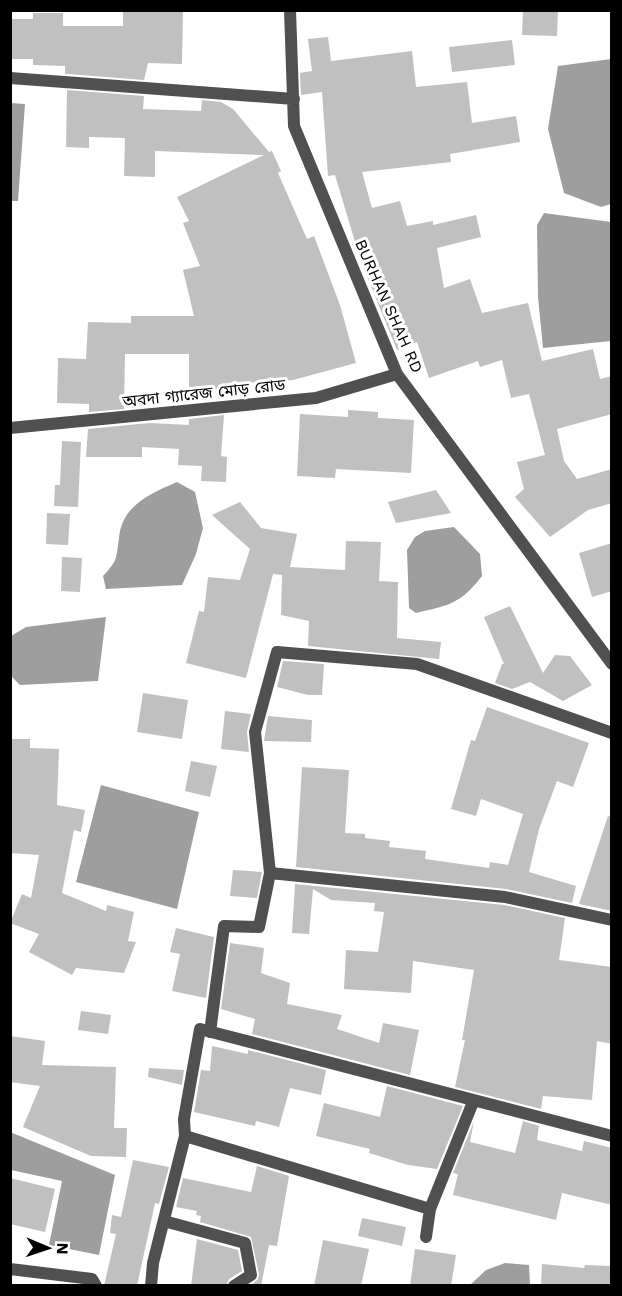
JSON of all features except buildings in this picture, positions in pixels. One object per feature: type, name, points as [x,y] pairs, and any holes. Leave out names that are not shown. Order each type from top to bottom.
[{"type":"street","name":"BURHAN SHAH RD","points":[[291,10],[294,126],[397,374],[612,664]]},
{"type":"street","points":[[10,78],[294,99]]},
{"type":"street","name":"অবদা গ্যারেজ মোড় রোড","points":[[10,428],[316,398],[397,374]]},
{"type":"street","points":[[210,1032],[224,926],[259,927],[270,873],[255,732],[277,652],[417,664],[612,733]]},
{"type":"street","points":[[270,873],[505,897],[612,920]]},
{"type":"street","points":[[151,1286],[153,1263],[184,1136],[184,1119],[200,1029],[473,1102],[612,1136]]},
{"type":"street","points":[[426,1238],[430,1209],[473,1102]]},
{"type":"street","points":[[184,1136],[430,1209]]},
{"type":"street","points":[[164,1221],[245,1243],[250,1275],[234,1286]]},
{"type":"street","points":[[10,1269],[92,1279],[96,1286]]},
{"type":"shaded area","points":[[611,59],[611,204],[601,207],[564,193],[548,129],[558,66]]},
{"type":"shaded area","points":[[11,103],[25,104],[18,201],[11,201]]},
{"type":"shaded area","points":[[544,213],[611,222],[611,341],[543,348],[538,297],[537,225]]},
{"type":"shaded area","points":[[177,482],[195,492],[203,528],[196,554],[182,585],[106,589],[103,576],[116,559],[121,527],[126,517],[139,502]]},
{"type":"shaded area","points":[[454,527],[480,554],[482,576],[454,602],[416,613],[409,608],[407,550],[415,537],[425,531]]},
{"type":"shaded area","points":[[106,617],[98,681],[20,685],[11,676],[11,636],[26,627]]},
{"type":"shaded area","points":[[101,785],[199,812],[177,909],[76,882]]},
{"type":"shaded area","points":[[10,1132],[115,1175],[99,1255],[49,1245],[62,1181],[11,1170]]},
{"type":"shaded area","points":[[505,1263],[529,1265],[530,1285],[470,1285],[486,1270]]}]
